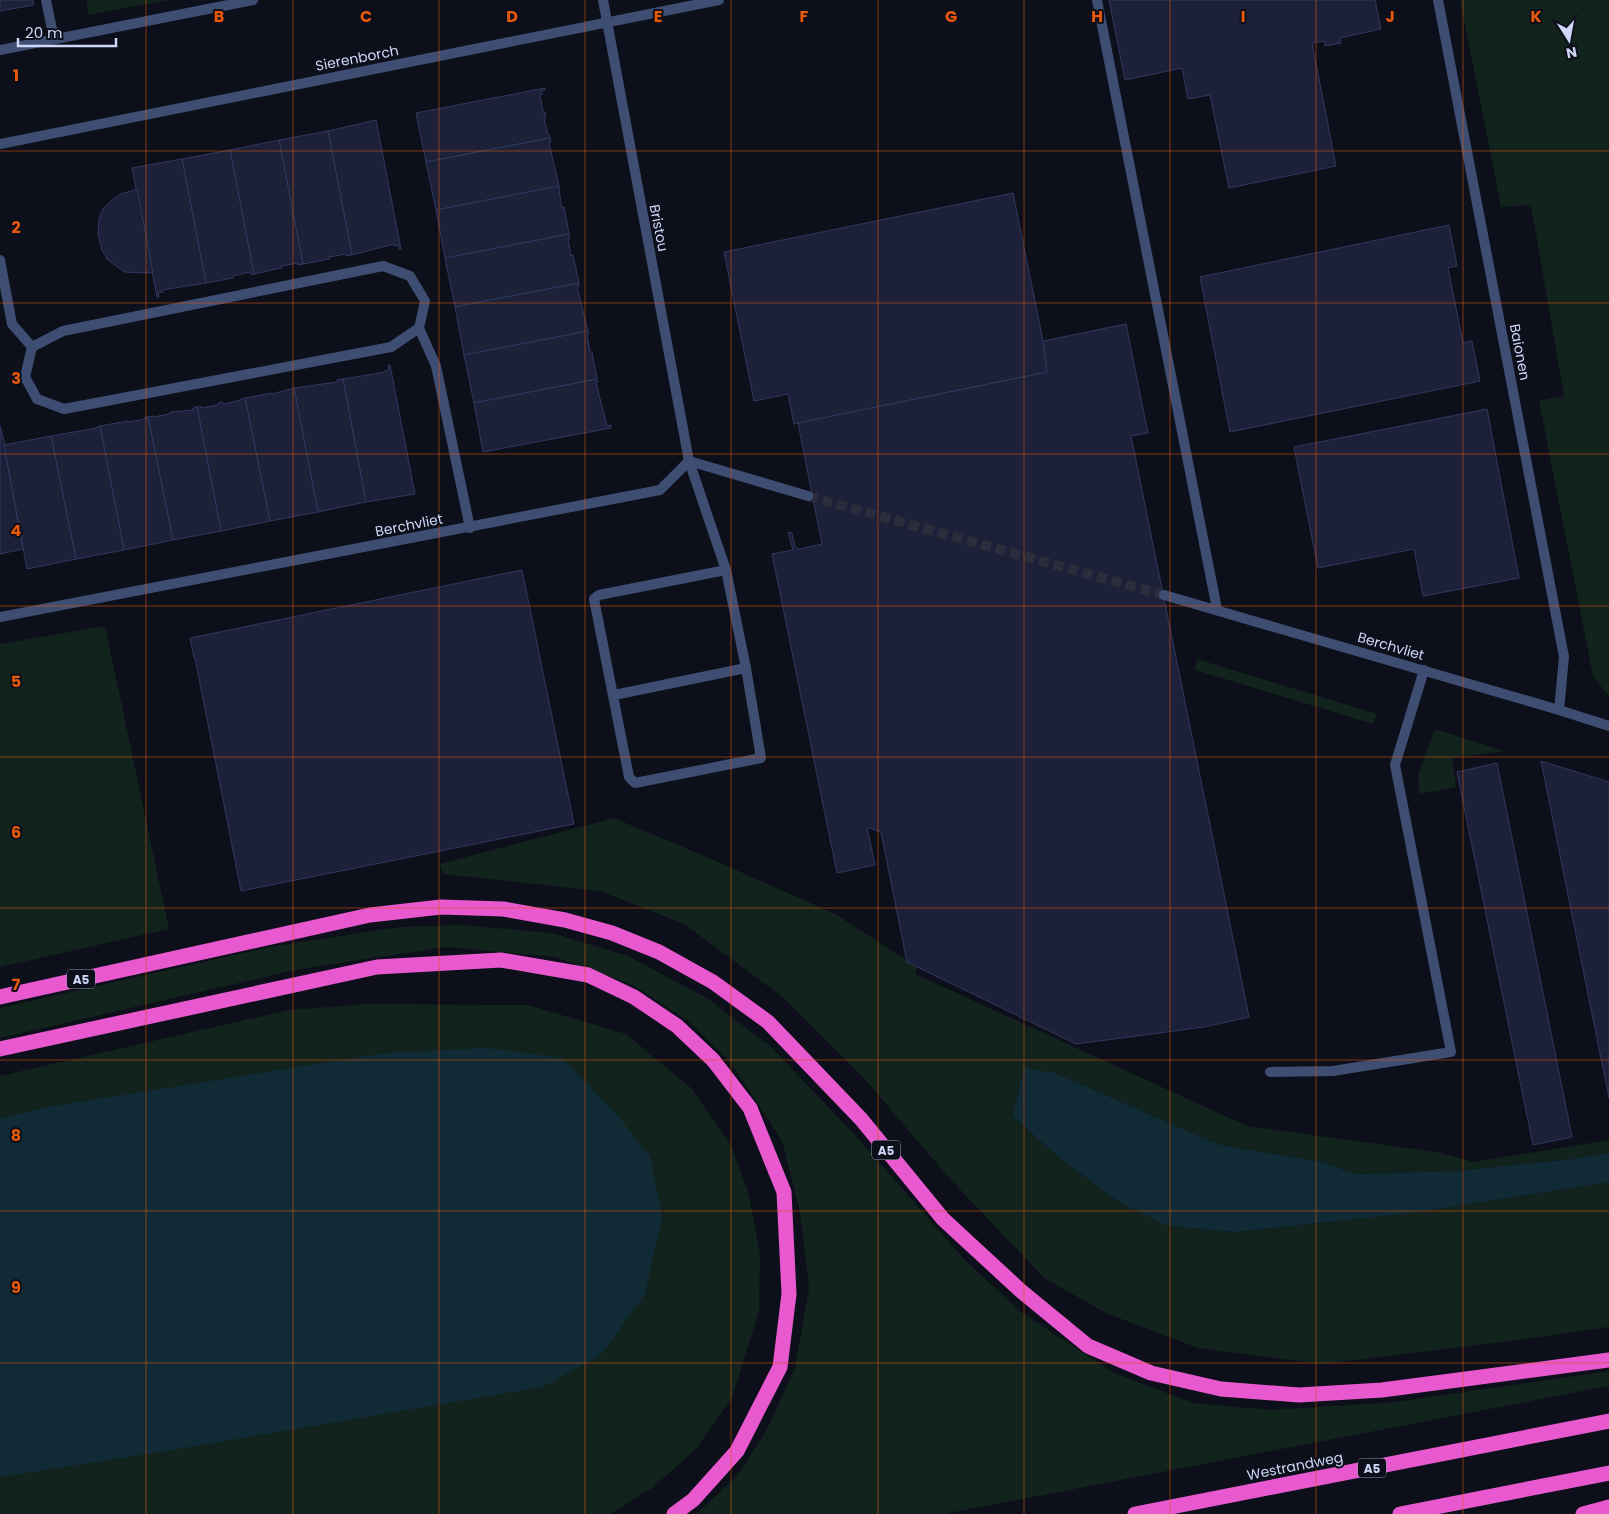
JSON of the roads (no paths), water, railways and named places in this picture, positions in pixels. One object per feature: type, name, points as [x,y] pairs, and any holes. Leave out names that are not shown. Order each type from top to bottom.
[{"type":"highway","name":"A5","points":[[0,997],[370,915],[450,907],[502,909],[565,920],[612,933],[659,952],[712,982],[768,1022],[861,1119],[944,1218],[1021,1291],[1088,1346],[1151,1373],[1221,1389],[1299,1395],[1382,1390],[1609,1360]]},
{"type":"highway","points":[[0,1049],[377,966],[501,960],[588,975],[634,997],[677,1026],[713,1060],[750,1108],[784,1192],[789,1294],[780,1367],[737,1452],[693,1500],[674,1514]]},
{"type":"highway","name":"Westrandweg","points":[[1135,1514],[1609,1421]]},
{"type":"highway","points":[[1400,1514],[1609,1473]]},
{"type":"highway","points":[[1583,1514],[1609,1507]]},
{"type":"street","points":[[46,0],[54,39]]},
{"type":"street","points":[[0,50],[253,0]]},
{"type":"street","name":"Bristou","points":[[603,0],[689,461],[726,570],[746,668],[761,758],[635,783],[629,777],[614,695]]},
{"type":"street","name":"Sierenborch","points":[[0,144],[718,0]]},
{"type":"street","points":[[1097,0],[1217,609]]},
{"type":"street","name":"Baionen","points":[[1438,0],[1564,656],[1559,710]]},
{"type":"street","points":[[0,260],[2,286],[12,324],[32,347]]},
{"type":"street","points":[[419,328],[390,347],[64,409],[37,399],[25,377],[32,347],[63,331],[383,266],[410,276],[425,301],[419,328],[436,366],[470,528]]},
{"type":"street","points":[[689,461],[808,496]]},
{"type":"street","name":"Berchvliet","points":[[0,617],[660,490],[689,461]]},
{"type":"street","points":[[726,570],[599,595],[594,599],[614,695],[746,668]]},
{"type":"street","name":"Berchvliet","points":[[1164,595],[1217,609],[1609,726]]},
{"type":"street","points":[[1270,1072],[1333,1071],[1451,1052],[1395,765],[1424,670]]},
{"type":"water","points":[[487,1048],[562,1058],[618,1116],[650,1157],[662,1217],[645,1294],[601,1355],[542,1387],[160,1452],[0,1477],[0,1118],[54,1106],[386,1053]]},
{"type":"water","points":[[1024,1068],[1055,1073],[1220,1145],[1322,1162],[1356,1174],[1456,1171],[1572,1159],[1609,1153],[1609,1182],[1412,1213],[1235,1232],[1168,1226],[1117,1201],[1057,1156],[1013,1116]]},
{"type":"tunnel","points":[[808,496],[1164,595]]}]
